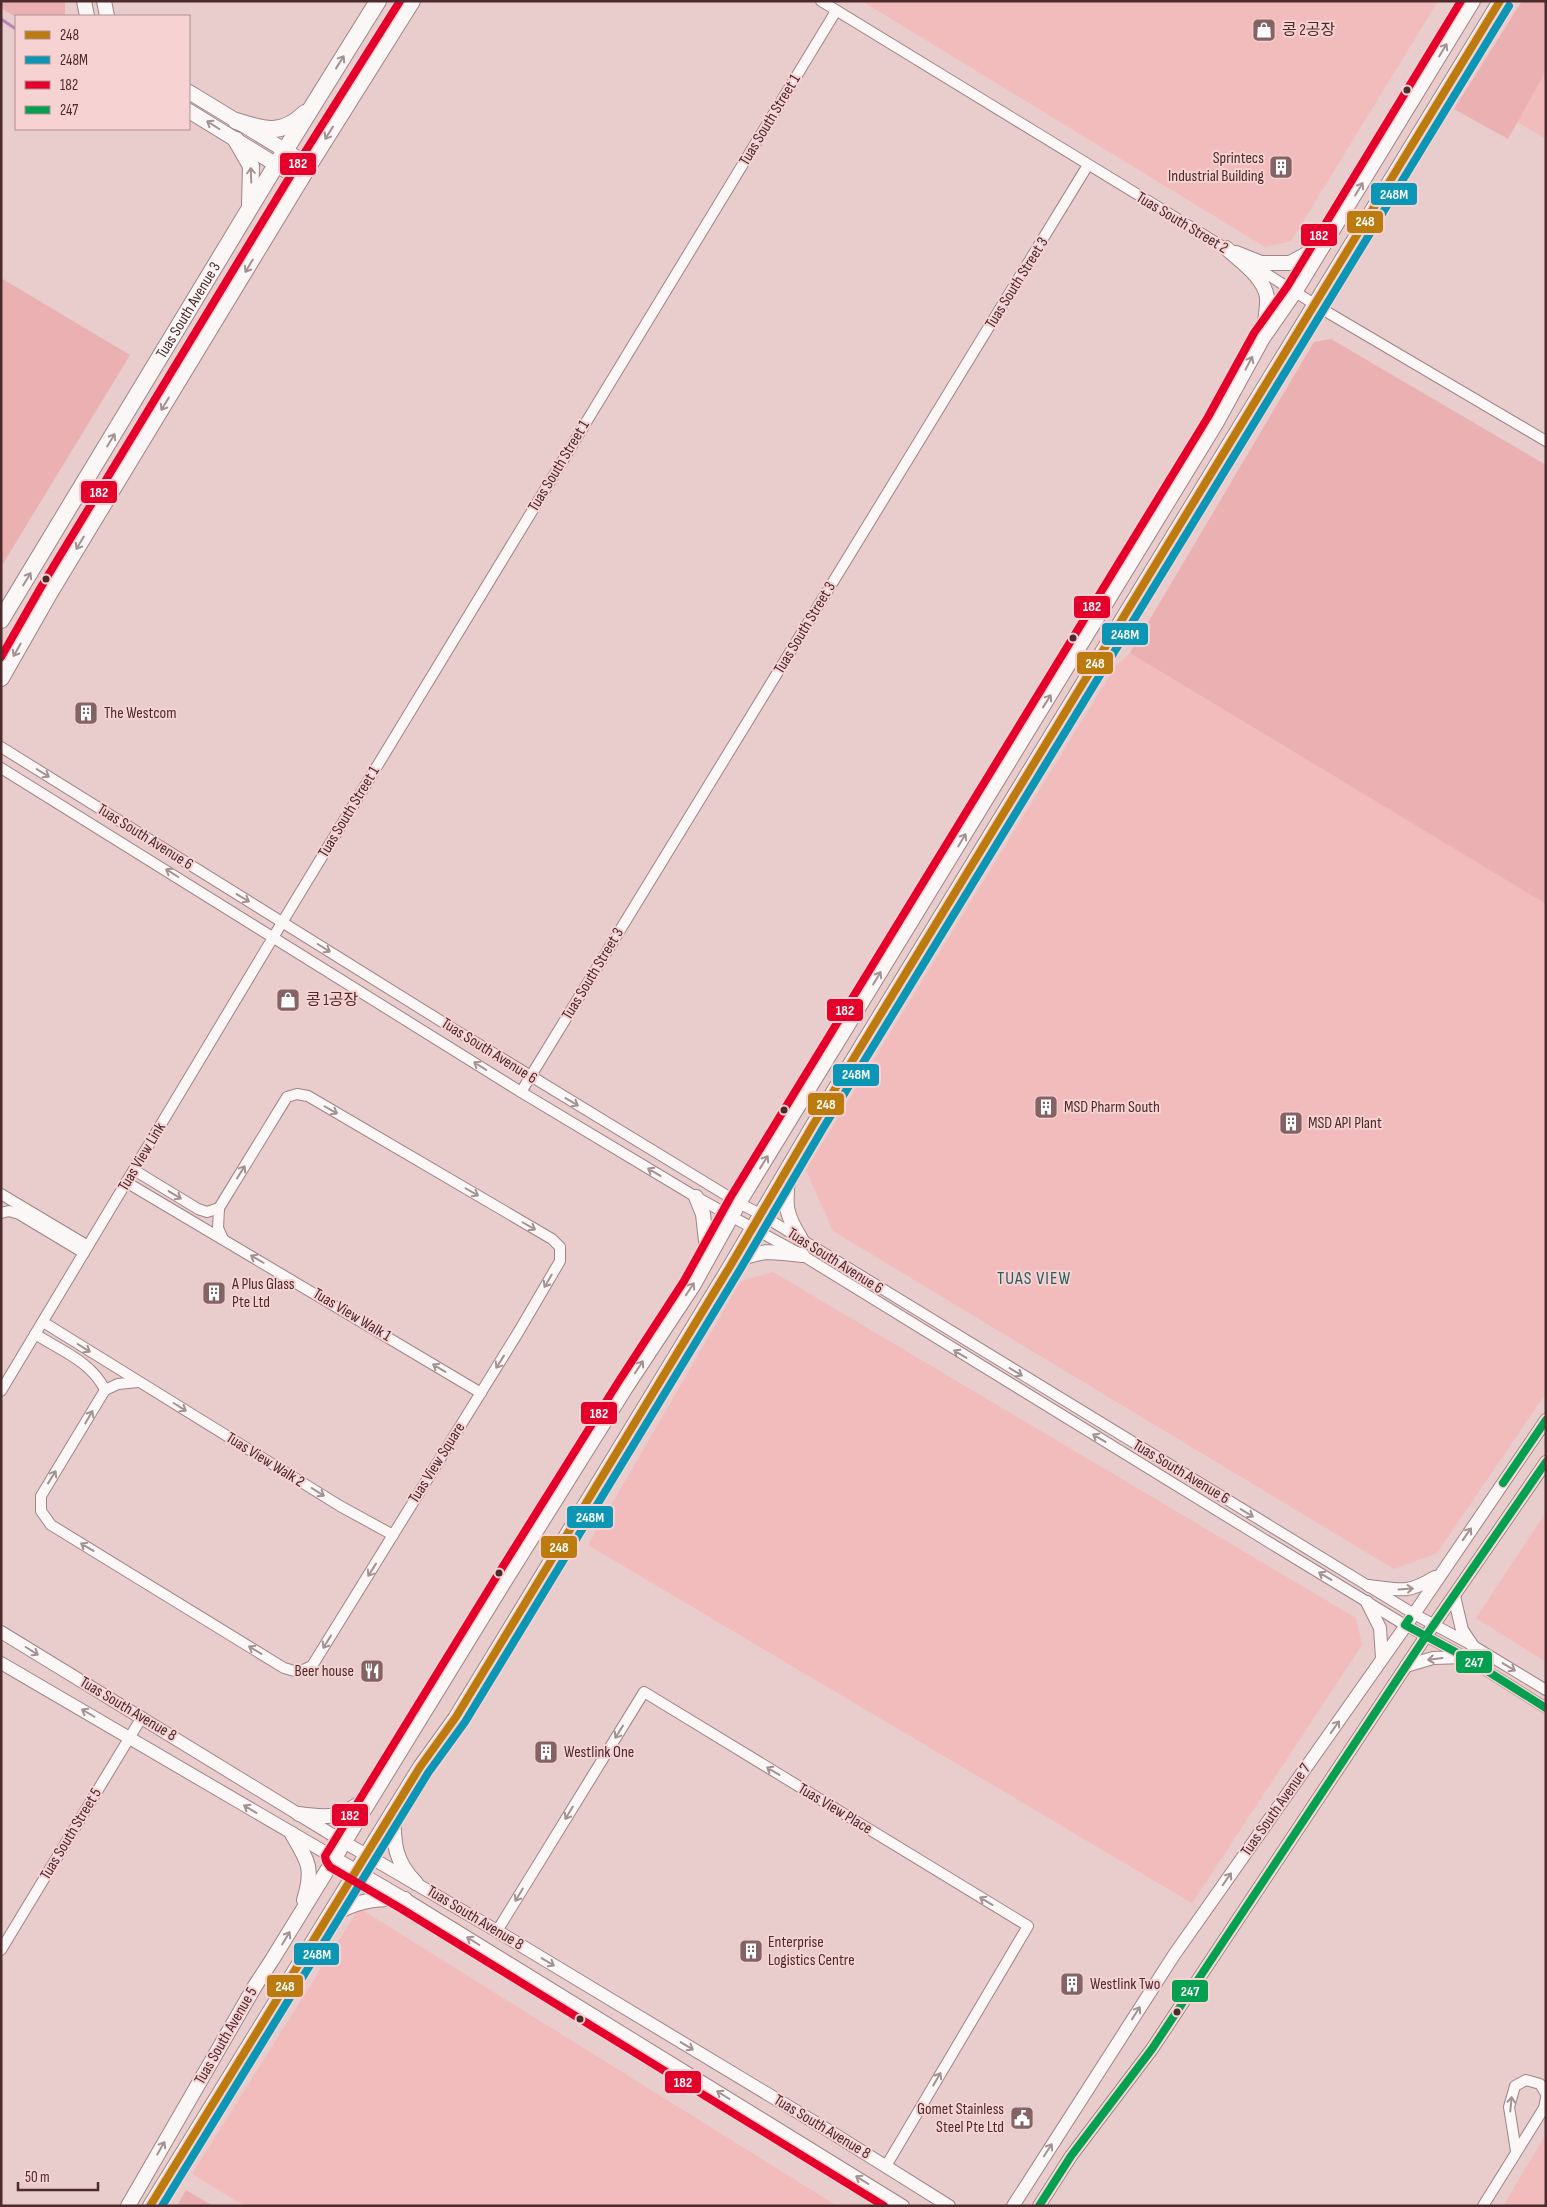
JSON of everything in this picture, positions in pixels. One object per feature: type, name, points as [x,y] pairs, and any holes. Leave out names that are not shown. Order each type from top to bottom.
[{"type":"main road","points":[[84,1],[87,15]]},
{"type":"main road","points":[[104,1],[107,15]]},
{"type":"main road","name":"Tuas South Avenue 3","points":[[1,620],[378,1]]},
{"type":"main road","name":"Tuas South Avenue 3","points":[[1,678],[50,592],[309,165],[412,1]]},
{"type":"main road","name":"Tuas South Avenue 5","points":[[128,2206],[255,1986],[508,1576],[708,1259],[736,1209],[1212,430],[1263,338],[1296,292],[1473,1]]},
{"type":"main road","name":"Tuas South Avenue 5","points":[[150,2206],[420,1766],[456,1717],[732,1263],[789,1165],[1500,1]]},
{"type":"main road","points":[[190,93],[236,121],[281,158],[301,180]]},
{"type":"main road","points":[[236,121],[264,130],[282,128],[301,117],[315,103]]},
{"type":"main road","points":[[190,112],[236,140],[281,158],[309,165]]},
{"type":"main road","points":[[236,140],[251,166],[249,213]]},
{"type":"main road","points":[[1226,248],[1261,263],[1290,263],[1324,245]]},
{"type":"main road","points":[[1226,248],[1255,276],[1265,289],[1267,298],[1263,338]]},
{"type":"main road","points":[[789,1165],[786,1210],[790,1222],[801,1239]]},
{"type":"main road","points":[[696,1197],[703,1214],[708,1259]]},
{"type":"main road","points":[[732,1263],[746,1256],[770,1251],[802,1255]]},
{"type":"main road","points":[[299,1814],[320,1817],[342,1815],[373,1795]]},
{"type":"main road","points":[[393,1810],[394,1839],[398,1858],[406,1873],[416,1883]]},
{"type":"main road","points":[[292,1834],[309,1866],[310,1876],[299,1915]]},
{"type":"main road","points":[[326,1918],[355,1903],[367,1900],[405,1899]]},
{"type":"street","name":"Tuas South Street 2","points":[[821,1],[1226,248],[1314,304],[1546,441]]},
{"type":"street","name":"Tuas South Street 1","points":[[282,922],[836,10]]},
{"type":"street","name":"Tuas South Street 3","points":[[521,1092],[1088,165]]},
{"type":"street","name":"Tuas South Avenue 6","points":[[1,748],[530,1076],[736,1209],[753,1227],[802,1255],[1367,1602],[1465,1658],[1546,1708]]},
{"type":"street","name":"Tuas South Avenue 6","points":[[1,768],[521,1092],[696,1197],[760,1214],[1414,1614],[1472,1645],[1546,1690]]},
{"type":"street","name":"Tuas View Link","points":[[1,1391],[282,922]]},
{"type":"street","name":"Tuas View Square","points":[[105,1390],[41,1496],[41,1511],[51,1525],[284,1668],[298,1672],[312,1666],[481,1393],[560,1261],[560,1247],[552,1239],[308,1096],[297,1094],[287,1096],[219,1208]]},
{"type":"street","points":[[134,1170],[198,1209],[206,1212],[219,1208],[218,1228],[223,1239]]},
{"type":"street","name":"Tuas View Walk 1","points":[[126,1182],[481,1393]]},
{"type":"street","points":[[1,1194],[86,1250]]},
{"type":"street","points":[[1,1212],[9,1211],[19,1214],[86,1250]]},
{"type":"street","name":"Tuas View Walk 2","points":[[43,1322],[340,1506],[393,1535]]},
{"type":"street","points":[[35,1334],[90,1368],[99,1377],[105,1390],[118,1384],[138,1382]]},
{"type":"street","name":"Tuas South Avenue 7","points":[[1013,2206],[1021,2190],[1174,1954],[1414,1614],[1439,1574],[1546,1420]]},
{"type":"street","name":"Tuas South Avenue 7","points":[[1040,2205],[1071,2156],[1152,2050],[1426,1636],[1546,1462]]},
{"type":"street","points":[[1369,1586],[1407,1590],[1417,1588],[1439,1574]]},
{"type":"street","points":[[1454,1596],[1462,1630],[1472,1645]]},
{"type":"street","points":[[1367,1602],[1380,1628],[1382,1658]]},
{"type":"street","name":"Tuas South Avenue 8","points":[[1,1632],[344,1842],[497,1931],[949,2206]]},
{"type":"street","points":[[1406,1666],[1433,1658],[1465,1658]]},
{"type":"street","name":"Tuas South Avenue 8","points":[[1,1662],[405,1899],[903,2206]]},
{"type":"street","name":"Tuas View Place","points":[[497,1931],[644,1692],[1028,1926],[886,2166]]},
{"type":"street","name":"Tuas South Street 5","points":[[1,1950],[142,1717]]},
{"type":"street","points":[[1516,2151],[1509,2107],[1514,2086],[1526,2080],[1540,2084],[1546,2094]]},
{"type":"street","points":[[1483,2206],[1544,2108],[1546,2098]]},
{"type":"street","points":[[1001,2206],[1021,2190]]},
{"type":"shaded area","points":[[1,1],[65,1],[65,15],[15,16],[1,8]]},
{"type":"shaded area","points":[[862,1],[1438,1],[1291,241],[1265,247]]},
{"type":"shaded area","points":[[1522,1],[1546,1],[1546,71],[1508,139],[1454,109]]},
{"type":"shaded area","points":[[1546,71],[1546,139],[1517,122]]},
{"type":"shaded area","points":[[1,278],[130,355],[1,567]]},
{"type":"shaded area","points":[[1331,339],[1546,465],[1546,904],[1130,653],[1314,342]]},
{"type":"shaded area","points":[[1130,653],[1546,904],[1546,1393],[1437,1553],[1394,1569],[833,1231],[806,1170],[1115,667]]},
{"type":"shaded area","points":[[773,1272],[1356,1618],[1362,1645],[1192,1903],[588,1545],[741,1281]]},
{"type":"shaded area","points":[[1546,1512],[1546,1662],[1476,1618]]},
{"type":"shaded area","points":[[359,1908],[837,2206],[245,2206],[192,2174]]},
{"type":"shaded area","points":[[1546,2134],[1546,2206],[1503,2206]]},
{"type":"shaded area","points":[[186,2190],[213,2206],[177,2206]]},
{"type":"waterway","points":[[1,19],[15,28]]},
{"type":"transit line","name":"182","points":[[1,657],[41,587],[300,160],[400,1]]},
{"type":"transit line","name":"182","points":[[884,2206],[400,1908],[330,1867],[325,1856],[500,1571],[684,1281],[730,1198],[1208,417],[1254,333],[1287,287],[1461,1]]},
{"type":"transit line","name":"248","points":[[150,2206],[420,1767],[456,1717],[732,1263],[813,1125],[1500,1]]},
{"type":"transit line","name":"248M","points":[[162,2206],[428,1773],[465,1722],[741,1268],[822,1130],[1509,6]]},
{"type":"transit line","name":"247","points":[[1503,1483],[1546,1420]]},
{"type":"transit line","name":"247","points":[[1039,2206],[1071,2156],[1152,2049],[1426,1636],[1546,1462]]},
{"type":"transit line","name":"247","points":[[1409,1619],[1405,1625],[1465,1657],[1546,1708]]},
{"type":"place","name":"콩 2공장","points":[[1264,30]]},
{"type":"place","name":"Sprintecs Industrial Building","points":[[1281,167]]},
{"type":"place","name":"The Westcom","points":[[86,713]]},
{"type":"place","name":"콩 1공장","points":[[288,1000]]},
{"type":"place","name":"MSD Pharm South","points":[[1046,1107]]},
{"type":"place","name":"MSD API Plant","points":[[1291,1123]]},
{"type":"place","name":"A Plus Glass Pte Ltd","points":[[214,1293]]},
{"type":"place","name":"Beer house","points":[[372,1671]]},
{"type":"place","name":"Westlink One","points":[[546,1752]]},
{"type":"place","name":"Enterprise Logistics Centre","points":[[751,1951]]},
{"type":"place","name":"Westlink Two","points":[[1072,1984]]},
{"type":"place","name":"Gomet Stainless Steel Pte Ltd","points":[[1022,2118]]},
{"type":"district","name":"TUAS VIEW","points":[[1034,1278]]}]
